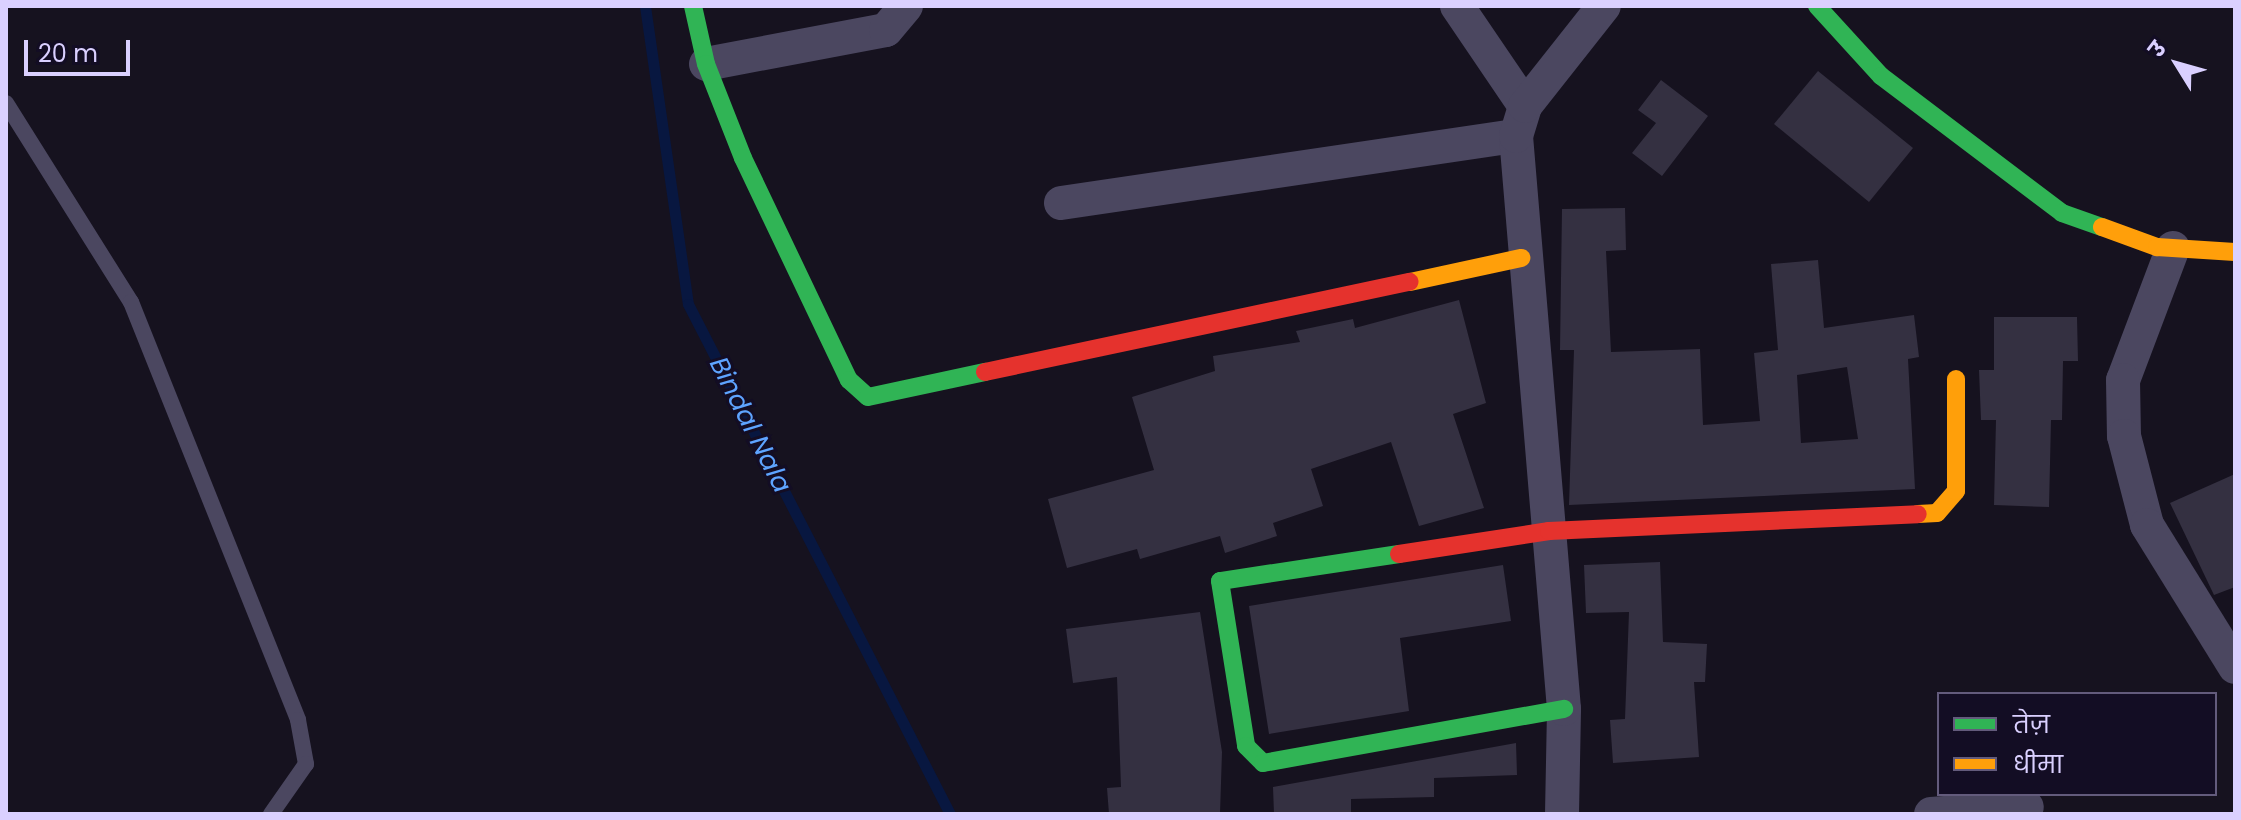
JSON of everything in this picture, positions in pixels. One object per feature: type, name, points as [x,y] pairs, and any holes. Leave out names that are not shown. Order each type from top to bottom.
[{"type":"street","points":[[693,6],[706,64],[802,287],[849,380],[868,397],[1521,258]]},
{"type":"street","points":[[706,64],[886,30],[906,6]]},
{"type":"street","points":[[1457,6],[1521,121],[1521,258],[1564,709],[1562,814]]},
{"type":"street","points":[[1061,203],[1521,121],[1604,6]]},
{"type":"street","points":[[1817,6],[1881,76],[2050,205],[2173,248],[2235,252]]},
{"type":"street","points":[[2173,248],[2123,380],[2124,436],[2153,538],[2235,667]]},
{"type":"street","points":[[1564,709],[1263,763],[1246,746],[1219,586],[1226,576],[1549,531],[1946,510],[1956,491],[1956,379]]},
{"type":"street","points":[[1931,814],[2027,807]]},
{"type":"lane","points":[[6,103],[131,302],[298,720],[306,764],[271,814]]},
{"type":"building","points":[[1818,71],[1913,148],[1869,202],[1774,124]]},
{"type":"building","points":[[1661,80],[1708,116],[1662,176],[1632,153],[1656,123],[1638,110]]},
{"type":"building","points":[[1625,208],[1626,250],[1606,251],[1611,352],[1700,349],[1703,425],[1760,421],[1754,353],[1778,350],[1771,264],[1818,260],[1824,328],[1914,315],[1919,357],[1908,359],[1915,489],[1569,505],[1574,350],[1560,350],[1562,209]],"holes":[[[1847,367],[1858,439],[1801,443],[1797,375]]]},
{"type":"building","points":[[1459,300],[1486,403],[1453,414],[1484,508],[1419,526],[1391,442],[1311,469],[1323,506],[1273,523],[1277,536],[1225,553],[1220,536],[1140,559],[1137,549],[1067,568],[1048,499],[1154,470],[1132,397],[1215,371],[1213,356],[1300,342],[1296,331],[1353,319],[1355,328]]},
{"type":"building","points":[[1994,317],[2077,317],[2078,361],[2063,361],[2062,420],[2051,420],[2049,507],[1994,505],[1996,420],[1981,420],[1979,370],[1994,370]]},
{"type":"building","points":[[2235,474],[2235,587],[2214,595],[2170,503]]},
{"type":"building","points":[[1660,562],[1663,642],[1707,644],[1705,682],[1694,682],[1699,757],[1613,763],[1610,720],[1625,719],[1629,612],[1586,613],[1584,565]]},
{"type":"building","points":[[1503,565],[1511,621],[1400,638],[1409,711],[1269,734],[1249,606]]},
{"type":"building","points":[[1200,612],[1222,752],[1220,814],[1109,814],[1107,788],[1121,787],[1117,677],[1073,683],[1066,629]]},
{"type":"building","points":[[1516,743],[1517,775],[1434,778],[1434,797],[1351,799],[1351,812],[1274,814],[1273,787]]},
{"type":"waterway","name":"Bindal Nala","points":[[645,6],[688,304],[950,814]]},
{"type":"traffic: fast","points":[[693,6],[706,64],[743,158],[849,380],[868,397],[985,372]]},
{"type":"traffic: fast","points":[[1817,6],[1881,76],[2062,213],[2102,227]]},
{"type":"traffic: fast","points":[[1399,554],[1220,581],[1246,746],[1263,763],[1564,709]]},
{"type":"traffic: slow","points":[[2102,227],[2157,247],[2235,252]]},
{"type":"traffic: slow","points":[[1410,282],[1521,258]]},
{"type":"traffic: slow","points":[[1918,514],[1937,513],[1956,491],[1956,379]]},
{"type":"traffic: jam","points":[[985,372],[1410,282]]},
{"type":"traffic: jam","points":[[1399,554],[1549,531],[1918,514]]}]
